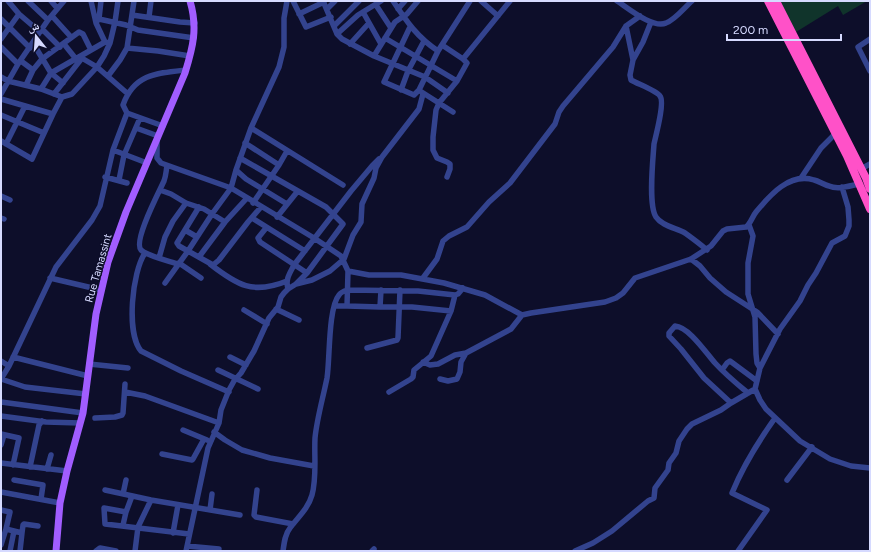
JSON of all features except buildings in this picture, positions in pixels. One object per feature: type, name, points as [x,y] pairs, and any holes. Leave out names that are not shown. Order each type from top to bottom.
[{"type":"highway","points":[[768,1],[836,133],[870,210]]},
{"type":"highway","points":[[776,1],[862,169],[870,189]]},
{"type":"main road","name":"Rue Tamassint","points":[[56,551],[60,503],[83,413],[96,314],[101,290],[108,262],[126,212],[186,70],[194,38],[195,23],[190,1]]},
{"type":"street","points":[[8,1],[19,14],[79,58],[97,67],[128,94]]},
{"type":"street","points":[[28,1],[71,37]]},
{"type":"street","points":[[51,1],[57,8]]},
{"type":"street","points":[[1,94],[31,45],[57,8],[64,1]]},
{"type":"street","points":[[92,1],[97,21],[107,42]]},
{"type":"street","points":[[97,21],[101,1]]},
{"type":"street","points":[[108,76],[127,48],[134,1]]},
{"type":"street","points":[[149,17],[151,1]]},
{"type":"street","points":[[165,283],[231,188],[245,143],[279,67],[284,47],[284,18],[287,1]]},
{"type":"street","points":[[292,1],[306,27],[331,18]]},
{"type":"street","points":[[327,9],[335,1]]},
{"type":"street","points":[[334,26],[359,1]]},
{"type":"street","points":[[393,1],[410,27],[424,41],[438,51]]},
{"type":"street","points":[[398,9],[405,1]]},
{"type":"street","points":[[374,56],[397,20],[411,10],[418,1]]},
{"type":"street","points":[[288,289],[287,281],[294,265],[332,214],[364,175],[382,157],[419,109],[424,77],[438,51],[470,1]]},
{"type":"street","points":[[481,1],[498,16]]},
{"type":"street","points":[[487,7],[492,1]]},
{"type":"street","points":[[463,59],[510,1]]},
{"type":"street","points":[[617,1],[640,16],[651,22],[659,24],[666,24],[692,1]]},
{"type":"street","points":[[299,14],[324,2],[337,34],[350,44],[424,77],[448,93]]},
{"type":"street","points":[[337,34],[363,12],[378,3],[391,28]]},
{"type":"street","points":[[1,77],[8,81],[41,89],[62,97],[74,92],[97,67],[115,22],[118,4]]},
{"type":"street","points":[[363,12],[381,44]]},
{"type":"street","points":[[1,39],[19,14]]},
{"type":"street","points":[[132,14],[195,23]]},
{"type":"street","points":[[423,278],[437,259],[443,241],[449,236],[467,227],[489,202],[510,183],[555,124],[559,112],[563,106],[613,47],[626,26],[640,16]]},
{"type":"street","points":[[1,19],[9,28],[31,45],[51,73],[62,83]]},
{"type":"street","points":[[97,21],[115,22],[138,30],[194,38]]},
{"type":"street","points":[[651,22],[643,42],[633,60],[630,75],[631,80],[659,94],[662,101],[654,143],[652,176],[653,211],[656,217],[662,222],[685,234],[707,250]]},
{"type":"street","points":[[350,44],[369,23]]},
{"type":"street","points":[[626,26],[633,60]]},
{"type":"street","points":[[410,27],[384,82],[414,95],[421,92]]},
{"type":"street","points":[[26,85],[33,70],[42,59],[62,46],[71,37],[79,32],[82,33],[91,50]]},
{"type":"street","points":[[385,38],[401,46],[457,81]]},
{"type":"street","points":[[870,39],[858,47],[870,72]]},
{"type":"street","points":[[401,90],[408,70],[424,41]]},
{"type":"street","points":[[41,89],[51,73],[107,42]]},
{"type":"street","points":[[442,45],[467,62],[467,65],[457,81],[439,103],[434,119],[433,150],[437,158],[450,164],[447,177]]},
{"type":"street","points":[[1,47],[19,63],[33,70]]},
{"type":"street","points":[[127,48],[190,56]]},
{"type":"street","points":[[54,94],[79,58]]},
{"type":"street","points":[[163,126],[127,113],[123,105],[128,94],[145,78],[154,74],[186,70]]},
{"type":"street","points":[[421,92],[453,112]]},
{"type":"street","points":[[25,106],[18,121],[3,143],[32,159],[62,97]]},
{"type":"street","points":[[1,99],[53,114]]},
{"type":"street","points":[[86,394],[25,387],[1,379],[9,366],[50,278],[62,257],[95,215],[100,206],[112,150],[127,113]]},
{"type":"street","points":[[1,115],[44,133]]},
{"type":"street","points":[[119,180],[124,155],[140,118]]},
{"type":"street","points":[[136,128],[158,137],[158,161],[167,166],[231,188],[253,203],[314,238],[344,260],[348,271],[347,306]]},
{"type":"street","points":[[251,128],[343,185]]},
{"type":"street","points":[[801,178],[821,148],[836,133]]},
{"type":"street","points":[[245,143],[280,165]]},
{"type":"street","points":[[112,150],[147,163]]},
{"type":"street","points":[[253,203],[280,165],[287,151]]},
{"type":"street","points":[[296,284],[319,277],[330,271],[344,260],[353,235],[361,222],[362,204],[374,178],[376,168],[382,157]]},
{"type":"street","points":[[162,454],[194,460],[219,423],[221,410],[229,392],[246,365],[281,297],[307,273],[328,247],[343,224],[326,207],[297,192],[240,158]]},
{"type":"street","points":[[862,169],[870,164]]},
{"type":"street","points":[[167,166],[165,180],[141,234],[139,248],[145,253],[178,264],[201,278]]},
{"type":"street","points":[[236,170],[246,179],[287,204]]},
{"type":"street","points":[[105,177],[127,183]]},
{"type":"street","points":[[440,379],[448,381],[457,379],[460,372],[462,357],[466,353],[511,328],[522,315],[612,300],[625,290],[635,278],[691,259],[707,250],[715,243],[723,231],[746,227],[749,225],[755,213],[779,189],[795,179],[806,177],[829,186],[842,187],[859,184]]},
{"type":"street","points":[[842,187],[848,207],[849,226],[845,236],[834,241],[830,246],[800,301],[780,329],[760,368],[755,389],[764,406],[800,441],[830,459],[845,464],[870,468]]},
{"type":"street","points":[[160,190],[171,194],[186,203],[199,207],[225,222]]},
{"type":"street","points":[[277,217],[297,192]]},
{"type":"street","points":[[1,196],[10,200]]},
{"type":"street","points":[[199,257],[225,222],[247,198]]},
{"type":"street","points":[[160,258],[165,237],[173,221],[186,203]]},
{"type":"street","points":[[199,207],[177,243],[179,246],[210,264],[231,280],[242,284],[265,287],[287,281]]},
{"type":"street","points":[[210,264],[213,264],[219,260],[261,207]]},
{"type":"street","points":[[252,218],[305,251]]},
{"type":"street","points":[[749,225],[753,236],[748,263],[747,282],[748,294],[755,317],[756,354],[757,363],[760,368]]},
{"type":"street","points":[[266,228],[258,238],[260,242],[307,273]]},
{"type":"street","points":[[185,230],[197,237]]},
{"type":"street","points":[[145,253],[141,260],[132,301],[133,326],[138,348],[174,368],[229,392]]},
{"type":"street","points":[[691,259],[726,292],[764,317],[778,334]]},
{"type":"street","points":[[348,271],[369,274],[401,275],[444,282],[485,295],[522,315]]},
{"type":"street","points":[[50,278],[101,290]]},
{"type":"street","points":[[389,392],[411,379],[413,377],[414,370],[431,356],[451,311],[455,295],[458,294],[462,288]]},
{"type":"street","points":[[283,551],[289,528],[306,509],[313,488],[319,412],[327,378],[330,333],[335,306],[339,295],[347,290],[400,290],[455,295]]},
{"type":"street","points":[[380,307],[381,290]]},
{"type":"street","points":[[367,348],[397,340],[399,336],[400,290]]},
{"type":"street","points":[[335,306],[412,307],[451,311]]},
{"type":"street","points":[[276,309],[299,320]]},
{"type":"street","points":[[244,310],[267,324]]},
{"type":"street","points":[[731,403],[704,378],[682,349],[669,336],[668,333],[675,326],[681,328],[700,345],[722,370],[748,393]]},
{"type":"street","points":[[423,362],[430,365],[438,364],[455,355],[466,353]]},
{"type":"street","points":[[13,357],[88,376]]},
{"type":"street","points":[[230,357],[246,365]]},
{"type":"street","points":[[1,361],[9,366]]},
{"type":"street","points":[[722,370],[730,361],[757,381]]},
{"type":"street","points":[[89,364],[128,368]]},
{"type":"street","points":[[218,370],[258,389]]},
{"type":"street","points":[[95,418],[115,417],[122,415],[125,384]]},
{"type":"street","points":[[575,551],[593,543],[612,531],[648,501],[654,498],[655,488],[668,470],[669,464],[676,453],[679,441],[687,429],[698,421],[744,397],[755,389]]},
{"type":"street","points":[[125,392],[145,396],[219,423]]},
{"type":"street","points":[[1,402],[83,413]]},
{"type":"street","points":[[1,416],[42,421],[80,423]]},
{"type":"street","points":[[738,551],[767,510],[732,493],[741,472],[775,418]]},
{"type":"street","points":[[30,467],[39,425],[42,421]]},
{"type":"street","points":[[183,430],[207,441]]},
{"type":"street","points":[[214,432],[242,450],[314,466]]},
{"type":"street","points":[[1,445],[2,434],[19,438],[13,465]]},
{"type":"street","points":[[207,441],[186,549],[219,549]]},
{"type":"street","points":[[787,480],[812,447]]},
{"type":"street","points":[[47,469],[51,455]]},
{"type":"street","points":[[1,463],[67,471]]},
{"type":"street","points":[[14,480],[43,485],[41,500]]},
{"type":"street","points":[[122,494],[126,480]]},
{"type":"street","points":[[105,490],[194,508],[240,515]]},
{"type":"street","points":[[257,490],[254,515],[256,517],[294,524]]},
{"type":"street","points":[[1,492],[60,503]]},
{"type":"street","points":[[210,510],[212,494]]},
{"type":"street","points":[[123,525],[132,496]]},
{"type":"street","points":[[135,551],[138,527],[151,500]]},
{"type":"street","points":[[173,533],[178,505]]},
{"type":"street","points":[[126,512],[107,508],[103,509],[105,524],[189,534]]},
{"type":"street","points":[[1,510],[10,512],[1,545]]},
{"type":"street","points":[[20,551],[23,525],[38,526]]},
{"type":"street","points":[[6,528],[22,533]]},
{"type":"street","points":[[10,551],[14,530]]},
{"type":"street","points":[[96,551],[100,548],[116,551]]},
{"type":"green space","points":[[780,1],[867,1],[843,15],[838,6],[796,32]]}]
